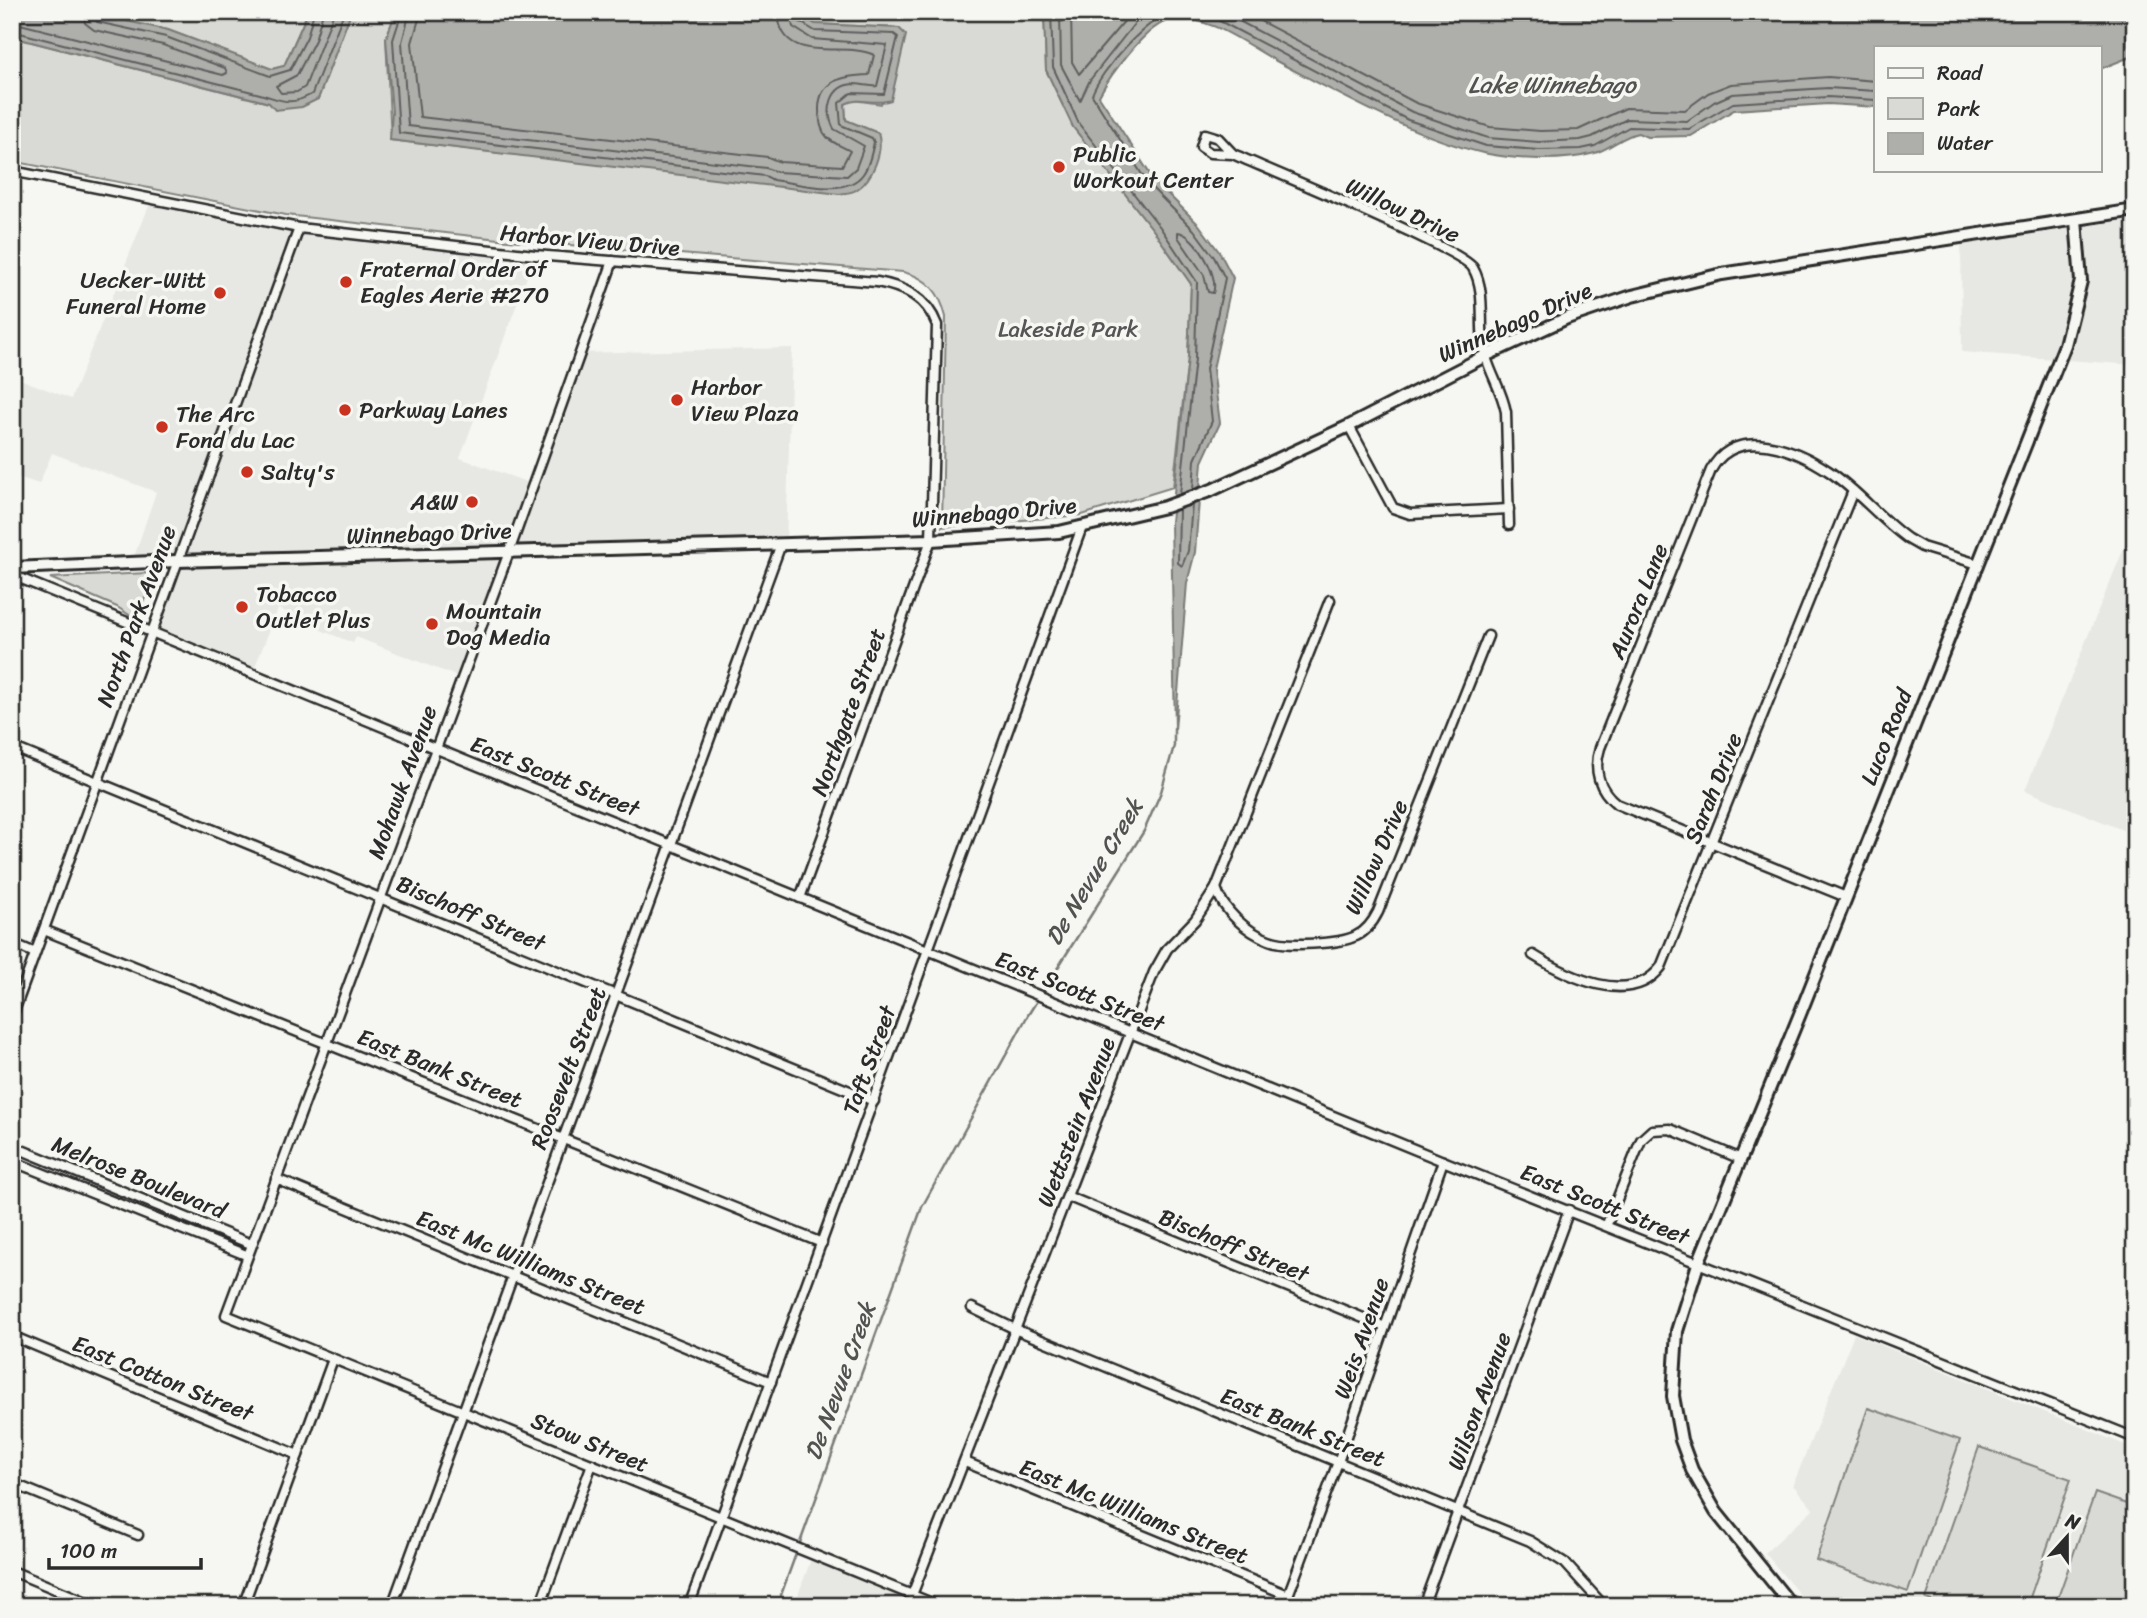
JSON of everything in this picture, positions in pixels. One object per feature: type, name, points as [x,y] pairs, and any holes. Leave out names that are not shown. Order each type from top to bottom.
[{"type":"main road","name":"Winnebago Drive","points":[[12,568],[931,540],[1059,533],[1165,507],[1212,490],[1349,426],[1485,356],[1595,307],[1689,280],[2135,210]]},
{"type":"main road","name":"Luco Road","points":[[1792,1606],[1711,1506],[1692,1470],[1681,1440],[1673,1396],[1674,1351],[1680,1315],[1699,1261],[2073,321],[2082,265],[2077,220]]},
{"type":"street","name":"Willow Drive","points":[[1233,154],[1464,259],[1473,267],[1478,284],[1485,356],[1503,394],[1506,412],[1509,525]]},
{"type":"street","name":"Harbor View Drive","points":[[12,171],[299,228],[613,261],[877,282],[896,286],[920,300],[937,326],[931,540]]},
{"type":"street","name":"North Park Avenue","points":[[12,1017],[299,228]]},
{"type":"street","name":"Mohawk Avenue","points":[[226,1315],[434,748],[509,552],[613,261]]},
{"type":"street","points":[[1349,426],[1393,508],[1410,514],[1509,509]]},
{"type":"street","name":"Aurora Lane","points":[[1846,897],[1621,807],[1608,796],[1599,781],[1596,762],[1609,723],[1711,470],[1721,456],[1742,444],[1766,444],[1822,467],[1914,542],[1978,564]]},
{"type":"street","name":"Sarah Drive","points":[[1532,955],[1560,970],[1596,983],[1624,987],[1647,980],[1666,958],[1853,491]]},
{"type":"street","name":"Taft Street","points":[[689,1606],[1083,527]]},
{"type":"street","name":"Northgate Street","points":[[800,898],[931,540]]},
{"type":"street","name":"Roosevelt Street","points":[[392,1606],[561,1138],[781,544]]},
{"type":"street","name":"East Scott Street","points":[[12,575],[1443,1161],[1607,1224],[2135,1438]]},
{"type":"street","name":"Wettstein Avenue","points":[[912,1595],[1161,959],[1195,920],[1216,888],[1331,600]]},
{"type":"street","name":"Willow Drive","points":[[1216,888],[1228,912],[1260,936],[1276,943],[1342,941],[1366,929],[1378,912],[1488,636]]},
{"type":"street","name":"Bischoff Street","points":[[12,747],[874,1101]]},
{"type":"street","name":"East Bank Street","points":[[44,930],[822,1243]]},
{"type":"street","points":[[12,943],[35,953]]},
{"type":"street","points":[[1607,1224],[1642,1140],[1652,1130],[1670,1129],[1741,1159]]},
{"type":"street","name":"Melrose Boulevard","points":[[12,1146],[251,1244]]},
{"type":"street","name":"Melrose Boulevard","points":[[12,1161],[246,1255]]},
{"type":"street","name":"Weis Avenue","points":[[1284,1606],[1338,1462],[1443,1161]]},
{"type":"street","name":"East Mc Williams Street","points":[[276,1179],[771,1382]]},
{"type":"street","name":"Bischoff Street","points":[[1069,1198],[1385,1327]]},
{"type":"street","name":"Wilson Avenue","points":[[1423,1606],[1569,1210]]},
{"type":"street","name":"East Bank Street","points":[[972,1308],[1017,1330],[1552,1553],[1575,1572],[1604,1606]]},
{"type":"street","name":"Stow Street","points":[[226,1315],[939,1606]]},
{"type":"street","name":"East Cotton Street","points":[[12,1336],[299,1455]]},
{"type":"street","points":[[243,1606],[334,1359]]},
{"type":"street","name":"East Mc Williams Street","points":[[965,1462],[1288,1595]]},
{"type":"street","points":[[540,1606],[592,1464]]},
{"type":"street","points":[[12,1483],[138,1535]]},
{"type":"street","points":[[12,1571],[96,1606]]},
{"type":"shaded area","points":[[151,201],[228,216],[535,255],[460,458],[532,484],[579,353],[792,348],[786,544],[509,552],[461,678],[356,637],[353,643],[316,628],[317,623],[278,609],[252,674],[150,633],[176,561],[132,563],[156,492],[52,453],[39,484],[12,475],[12,376],[71,399]]},
{"type":"shaded area","points":[[2135,210],[2135,365],[1962,352],[1961,238]]},
{"type":"shaded area","points":[[2135,521],[2135,835],[2025,790]]},
{"type":"shaded area","points":[[1854,1334],[2135,1449],[2135,1606],[1809,1606],[1765,1553],[1813,1509],[1793,1485]]},
{"type":"shaded area","points":[[813,1554],[939,1606],[794,1606]]},
{"type":"green space","points":[[84,12],[308,12],[284,66],[272,69],[168,30]]},
{"type":"green space","name":"Lakeside Park","points":[[351,12],[396,12],[386,38],[391,140],[766,184],[878,133],[846,120],[845,104],[853,100],[881,104],[898,28],[815,24],[805,17],[804,12],[1044,12],[1046,70],[1073,127],[1154,231],[1191,284],[1188,358],[1173,487],[1082,515],[942,527],[946,317],[932,287],[903,272],[508,240],[286,215],[12,161],[12,37],[269,103],[318,99]]},
{"type":"green space","points":[[147,573],[153,576],[137,620],[117,607],[50,578]]},
{"type":"green space","points":[[1868,1408],[1960,1440],[1908,1592],[1816,1560]]},
{"type":"green space","points":[[1979,1447],[2071,1479],[2027,1606],[1946,1606],[1926,1599]]},
{"type":"green space","points":[[2095,1493],[2135,1507],[2135,1606],[2055,1606]]},
{"type":"water","points":[[12,12],[84,12],[168,30],[272,69],[284,66],[308,12],[351,12],[318,99],[302,107],[275,110],[269,103],[12,37]]},
{"type":"water","points":[[396,12],[804,12],[805,17],[815,24],[899,28],[906,35],[891,100],[845,104],[846,120],[878,133],[879,148],[876,164],[862,185],[854,191],[839,194],[390,140],[392,112],[386,38]]},
{"type":"water","name":"Lake Winnebago","points":[[1044,12],[2135,12],[2135,55],[2102,68],[2102,46],[1874,46],[1874,107],[1828,104],[1734,110],[1691,136],[1647,137],[1638,133],[1595,153],[1539,159],[1483,153],[1431,137],[1353,101],[1214,26],[1185,19],[1162,23],[1152,30],[1121,64],[1099,96],[1154,180],[1199,225],[1220,253],[1233,278],[1213,369],[1220,423],[1202,462],[1195,552],[1187,583],[1175,730],[1171,522],[1188,358],[1191,284],[1154,231],[1073,127],[1046,70]]},
{"type":"waterway","name":"De Nevue Creek","points":[[777,1606],[922,1207],[1028,1015],[1144,831],[1161,792],[1174,746],[1174,728]]},
{"type":"place","name":"Public Workout Center","points":[[1059,167]]},
{"type":"place","name":"Fraternal Order of Eagles Aerie #270","points":[[346,282]]},
{"type":"place","name":"Uecker-Witt Funeral Home","points":[[220,293]]},
{"type":"place","name":"Harbor View Plaza","points":[[677,400]]},
{"type":"place","name":"Parkway Lanes","points":[[345,410]]},
{"type":"place","name":"The Arc Fond du Lac","points":[[162,427]]},
{"type":"place","name":"Salty's","points":[[247,472]]},
{"type":"place","name":"A&W","points":[[472,502]]},
{"type":"place","name":"Tobacco Outlet Plus","points":[[242,607]]},
{"type":"place","name":"Mountain Dog Media","points":[[432,624]]}]
